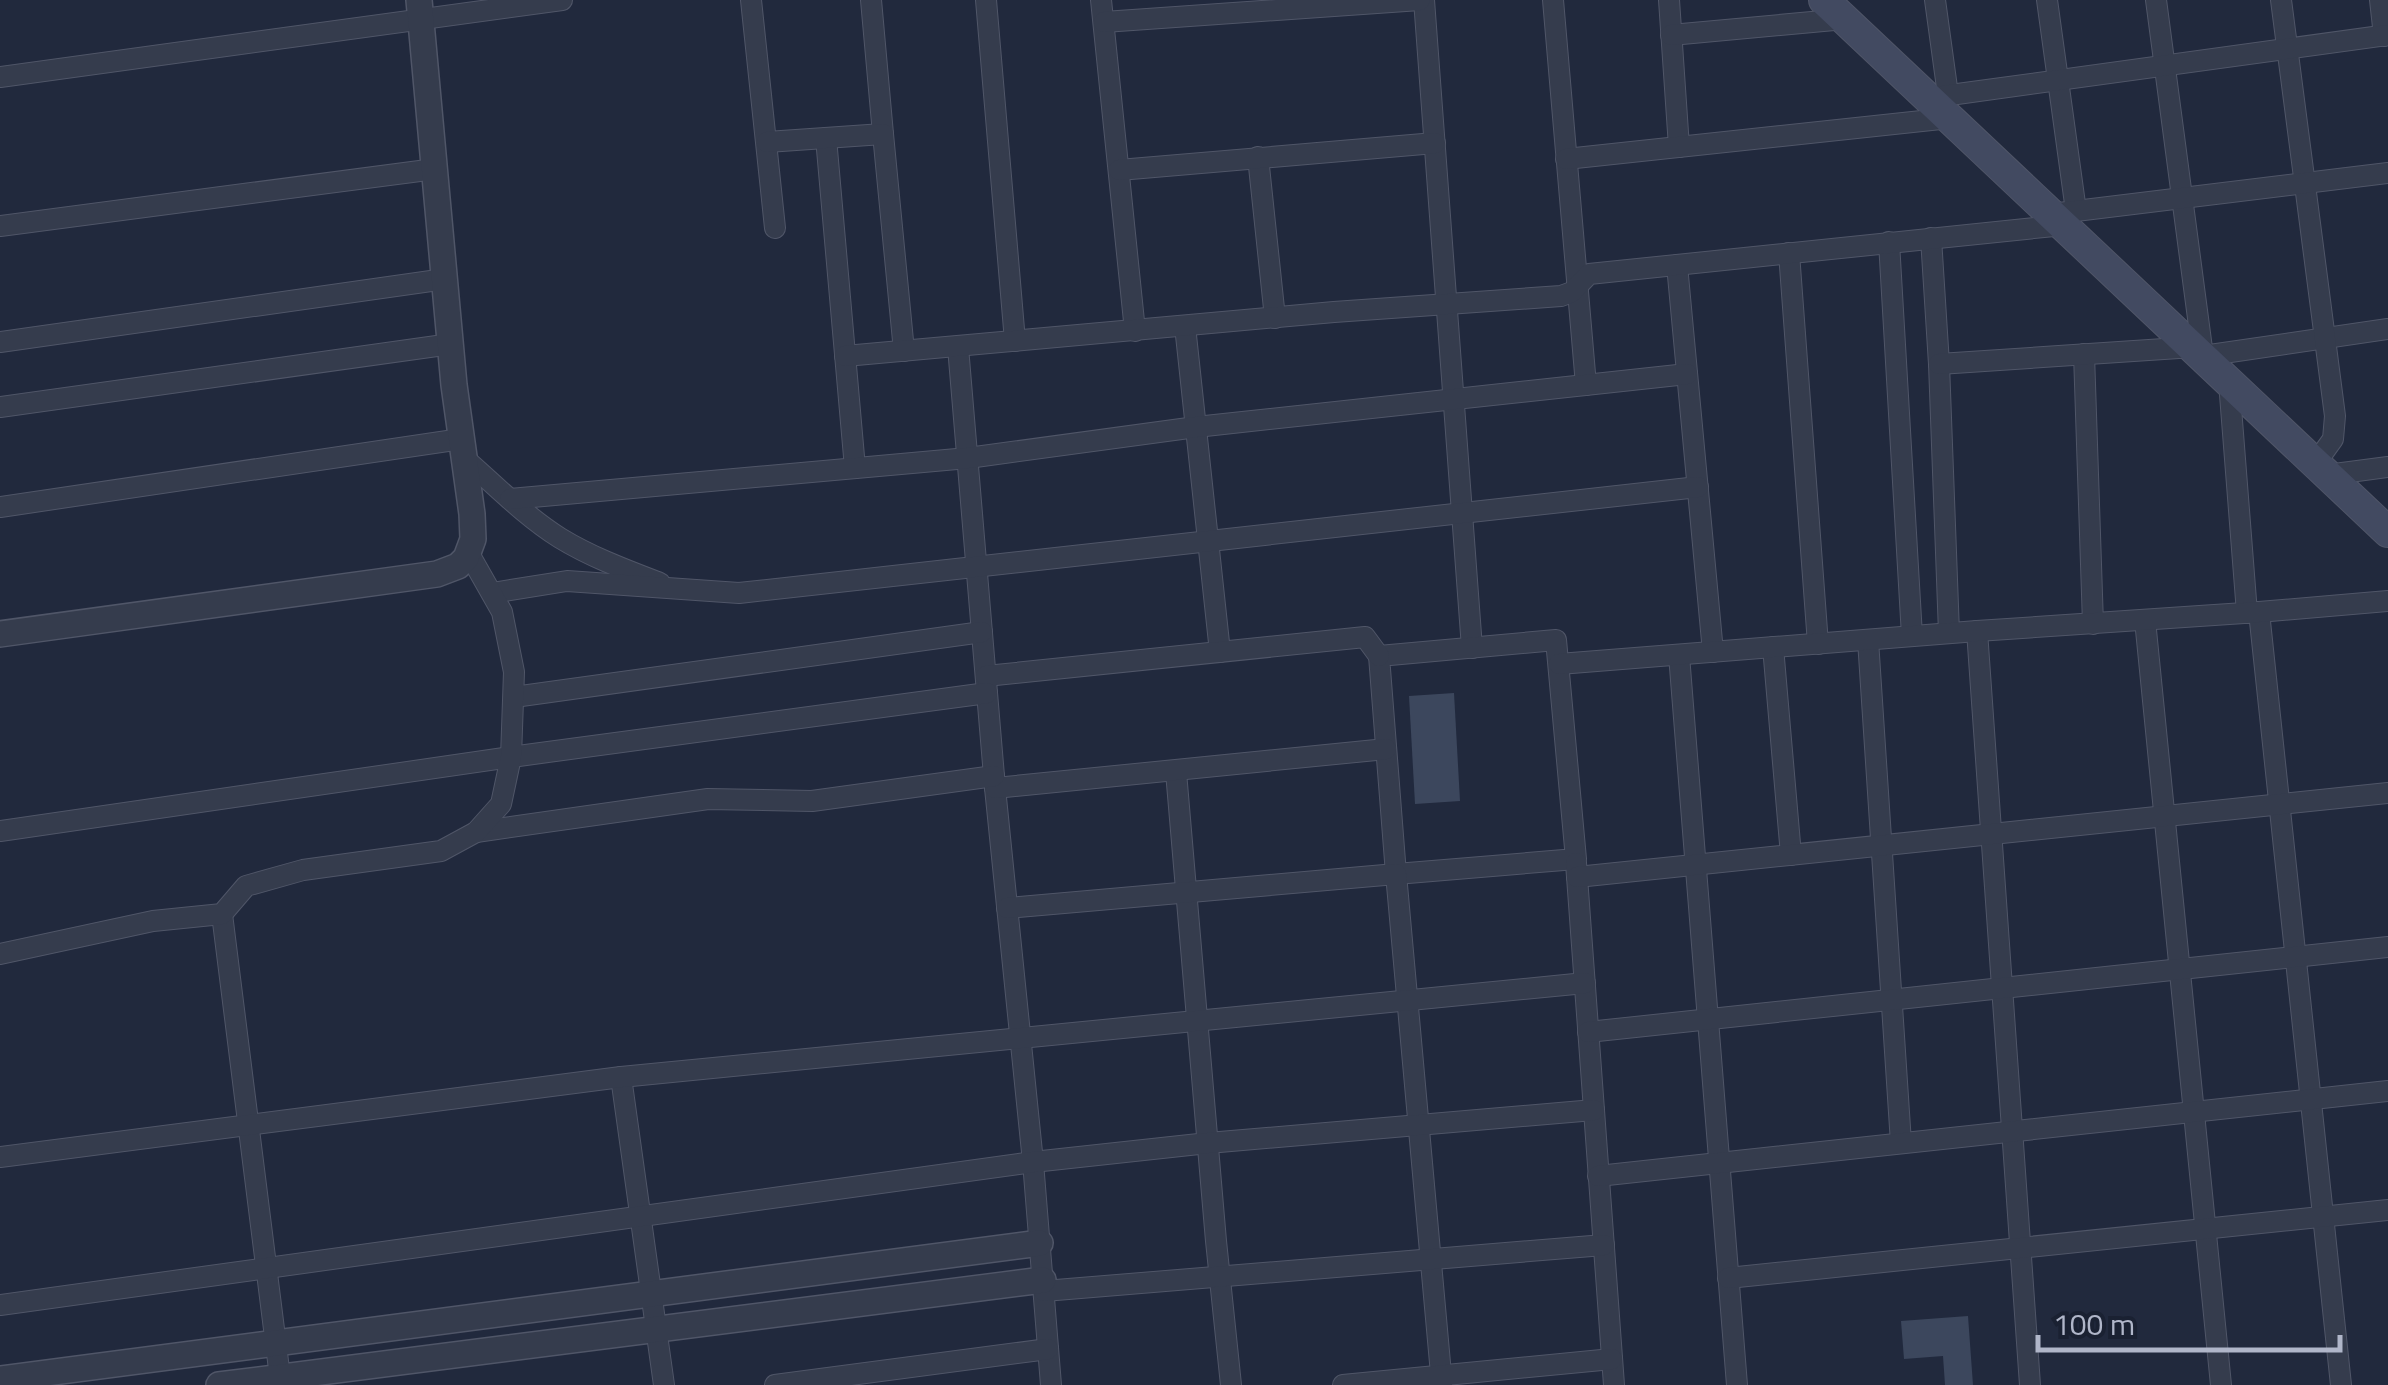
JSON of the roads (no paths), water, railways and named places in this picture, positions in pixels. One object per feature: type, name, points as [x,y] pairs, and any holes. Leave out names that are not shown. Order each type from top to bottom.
[{"type":"main road","points":[[1834,10],[2064,217],[2198,352],[2388,532]]},
{"type":"street","points":[[0,77],[420,10],[562,0]]},
{"type":"street","points":[[750,0],[776,228]]},
{"type":"street","points":[[871,0],[904,352]]},
{"type":"street","points":[[986,0],[1015,342]]},
{"type":"street","points":[[1101,0],[1136,330]]},
{"type":"street","points":[[1104,22],[1422,0],[1472,648]]},
{"type":"street","points":[[1552,0],[1586,385]]},
{"type":"street","points":[[1668,0],[1679,147]]},
{"type":"street","points":[[1935,0],[1942,104]]},
{"type":"street","points":[[2046,0],[2058,80],[2064,217]]},
{"type":"street","points":[[2156,0],[2198,352]]},
{"type":"street","points":[[2280,0],[2334,416],[2333,439],[2321,470],[2388,466]]},
{"type":"street","points":[[1566,159],[1679,147],[1942,104],[2058,80],[2386,35],[2380,0]]},
{"type":"street","points":[[0,634],[437,574],[458,566],[466,558],[472,539],[472,514],[451,344],[420,10]]},
{"type":"street","points":[[1671,34],[1834,10]]},
{"type":"street","points":[[767,142],[884,134]]},
{"type":"street","points":[[826,138],[855,468]]},
{"type":"street","points":[[1119,170],[1435,143]]},
{"type":"street","points":[[1258,157],[1275,318]]},
{"type":"street","points":[[0,226],[435,170]]},
{"type":"street","points":[[845,356],[1560,296],[1572,292],[1589,274],[1932,238],[2182,198],[2388,173]]},
{"type":"street","points":[[1932,238],[1950,633]]},
{"type":"street","points":[[1889,242],[1912,636]]},
{"type":"street","points":[[1789,253],[1818,644]]},
{"type":"street","points":[[1677,265],[1713,652]]},
{"type":"street","points":[[0,342],[445,279]]},
{"type":"street","points":[[1185,326],[1220,652]]},
{"type":"street","points":[[1939,364],[2084,354],[2198,352],[2388,329]]},
{"type":"street","points":[[0,407],[451,344]]},
{"type":"street","points":[[958,346],[994,782],[1033,1162],[1051,1385]]},
{"type":"street","points":[[2084,354],[2093,624]]},
{"type":"street","points":[[510,499],[968,458],[1196,427],[1687,374]]},
{"type":"street","points":[[2229,382],[2253,613],[2280,805],[2342,1385]]},
{"type":"street","points":[[462,449],[510,499],[560,538],[597,558],[676,590]]},
{"type":"street","points":[[0,507],[462,449]]},
{"type":"street","points":[[492,593],[567,582],[739,592],[1698,488]]},
{"type":"street","points":[[468,552],[502,612],[514,672],[511,758],[501,804],[476,832]]},
{"type":"street","points":[[1559,664],[2388,601]]},
{"type":"street","points":[[2145,620],[2221,1385]]},
{"type":"street","points":[[1977,631],[2030,1385]]},
{"type":"street","points":[[514,697],[982,632]]},
{"type":"street","points":[[0,831],[511,758],[986,684],[1364,637],[1379,656],[1442,1380]]},
{"type":"street","points":[[1379,656],[1556,640],[1577,868],[1614,1385]]},
{"type":"street","points":[[1868,640],[1902,1143]]},
{"type":"street","points":[[1774,647],[1791,855]]},
{"type":"street","points":[[1678,654],[1737,1385]]},
{"type":"street","points":[[0,954],[153,921],[222,914],[246,886],[303,870],[442,850],[476,832],[708,799],[812,801],[994,782],[1176,772],[1386,749]]},
{"type":"street","points":[[1176,772],[1231,1385]]},
{"type":"street","points":[[1007,908],[1396,874],[1695,865],[2388,794]]},
{"type":"street","points":[[222,914],[280,1381]]},
{"type":"street","points":[[1588,1032],[2388,947]]},
{"type":"street","points":[[0,1157],[621,1077],[1585,983]]},
{"type":"street","points":[[621,1077],[664,1385]]},
{"type":"street","points":[[1598,1176],[2388,1091]]},
{"type":"street","points":[[0,1305],[1033,1162],[1594,1110]]},
{"type":"street","points":[[1728,1278],[2388,1210]]},
{"type":"street","points":[[0,1379],[1040,1243]]},
{"type":"street","points":[[219,1385],[280,1381],[657,1329],[1043,1286],[1220,1277],[1604,1245]]},
{"type":"street","points":[[776,1385],[1048,1348]]},
{"type":"street","points":[[1343,1385],[1442,1380],[1612,1358]]}]
